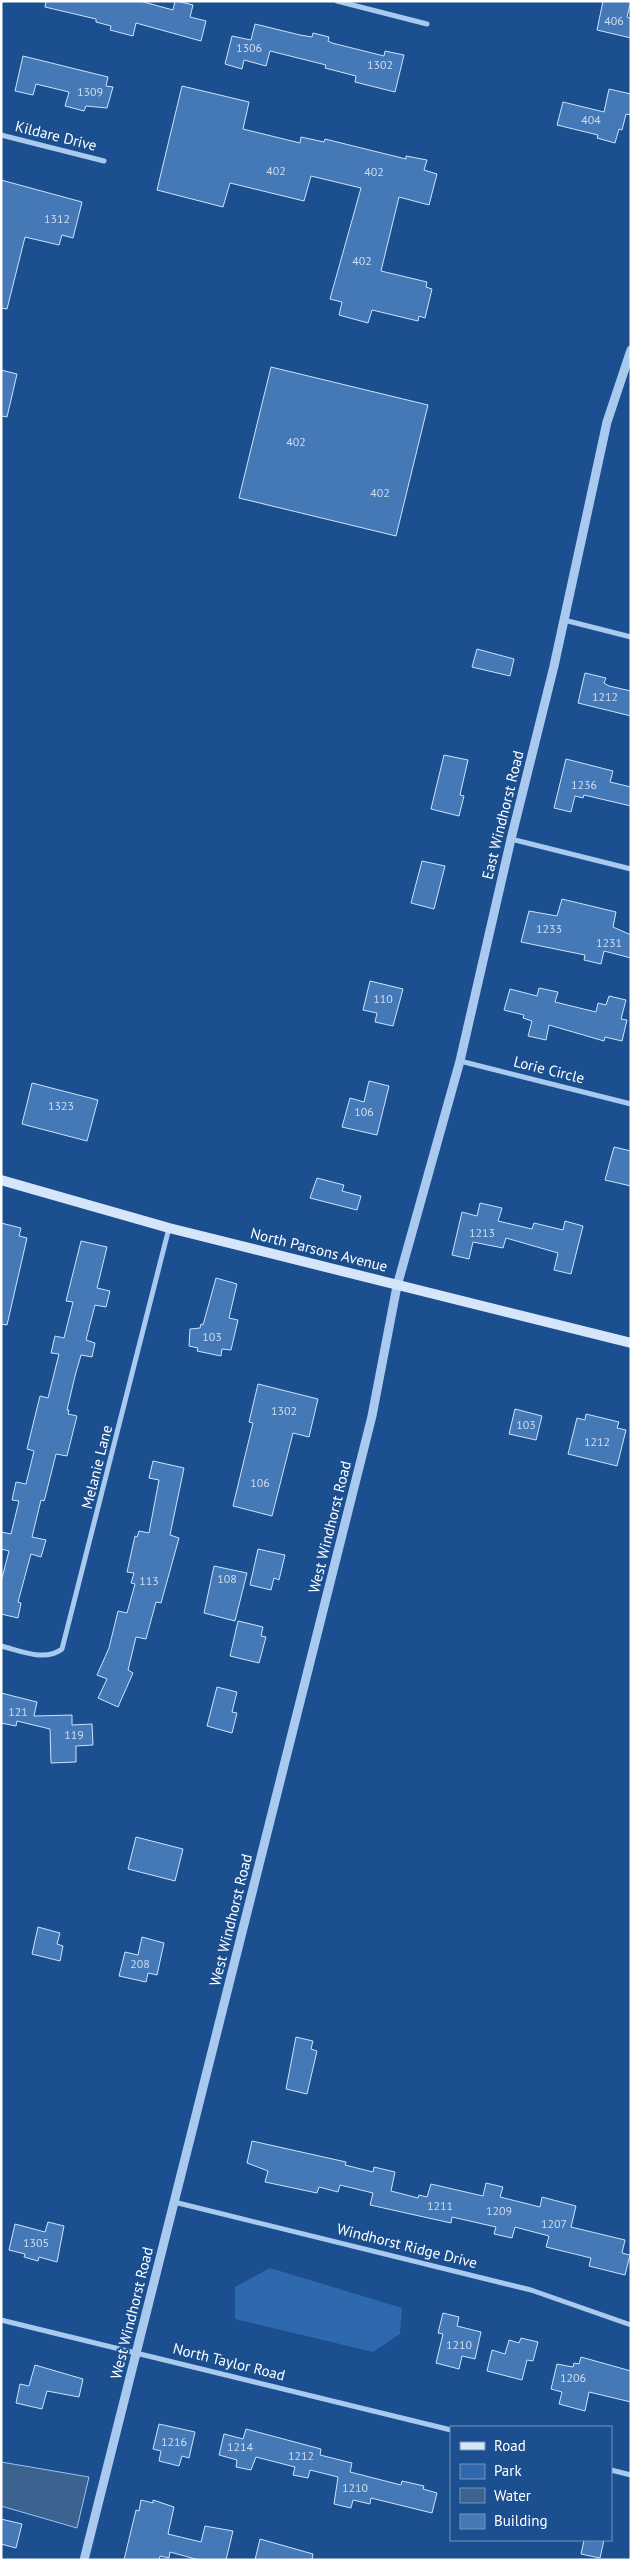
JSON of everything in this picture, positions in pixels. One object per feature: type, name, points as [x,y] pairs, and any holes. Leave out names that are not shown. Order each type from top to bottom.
[{"type":"main road","name":"North Parsons Avenue","points":[[1,1180],[169,1228],[631,1344]]},
{"type":"street","points":[[337,1],[427,24]]},
{"type":"street","name":"Kildare Drive","points":[[1,135],[104,161]]},
{"type":"street","name":"East Windhorst Road","points":[[397,1286],[460,1061],[564,620],[607,422],[631,350]]},
{"type":"street","points":[[564,620],[631,637]]},
{"type":"street","points":[[511,839],[631,869]]},
{"type":"street","name":"Lorie Circle","points":[[460,1061],[631,1104]]},
{"type":"street","name":"Melanie Lane","points":[[1,1646],[46,1656],[55,1655],[62,1649],[169,1228]]},
{"type":"street","name":"West Windhorst Road","points":[[84,2560],[372,1416],[397,1286]]},
{"type":"street","name":"Windhorst Ridge Drive","points":[[174,2202],[531,2290],[631,2325]]},
{"type":"street","name":"North Taylor Road","points":[[1,2320],[450,2430]]},
{"type":"street","points":[[612,2470],[631,2475]]},
{"type":"green space","points":[[270,2268],[402,2308],[400,2334],[373,2352],[235,2319],[235,2287]]},
{"type":"water","points":[[1,2462],[89,2477],[77,2528],[1,2506]]},
{"type":"building","points":[[46,1],[140,1],[173,10],[175,1],[177,1],[193,5],[190,17],[206,21],[201,41],[136,23],[133,36],[110,30],[111,26],[96,22],[96,19],[45,7]]},
{"type":"building","points":[[603,1],[631,1],[627,17],[631,19],[631,38],[597,30]]},
{"type":"building","points":[[255,24],[312,37],[313,33],[329,37],[328,41],[332,43],[384,56],[385,51],[404,55],[395,92],[355,82],[356,76],[325,68],[326,65],[270,51],[266,66],[244,60],[242,69],[225,64],[232,36],[251,40]]},
{"type":"building","points":[[23,56],[108,77],[106,86],[113,87],[107,108],[86,106],[84,111],[65,106],[69,92],[36,84],[33,95],[15,91]]},
{"type":"building","points":[[182,86],[249,102],[243,129],[300,143],[301,137],[324,142],[325,139],[406,159],[406,156],[427,160],[424,170],[437,174],[429,205],[399,197],[381,271],[427,282],[426,287],[432,289],[425,318],[419,316],[418,321],[372,310],[368,323],[339,315],[342,302],[330,299],[361,188],[311,176],[304,201],[230,183],[223,207],[157,190]]},
{"type":"building","points":[[609,89],[631,94],[631,115],[626,114],[622,130],[619,129],[615,143],[597,138],[598,135],[557,125],[563,102],[604,112]]},
{"type":"building","points":[[1,180],[82,202],[73,238],[62,235],[59,245],[25,237],[7,309],[1,308]]},
{"type":"building","points":[[271,367],[428,405],[396,536],[239,498]]},
{"type":"building","points":[[1,370],[17,374],[7,417],[1,416]]},
{"type":"building","points":[[477,649],[514,659],[510,676],[472,667]]},
{"type":"building","points":[[585,673],[606,678],[604,683],[609,686],[631,691],[631,716],[578,703]]},
{"type":"building","points":[[444,755],[468,760],[460,795],[464,796],[459,816],[431,809]]},
{"type":"building","points":[[566,759],[613,771],[610,782],[631,787],[631,806],[584,795],[583,798],[575,796],[571,812],[554,808]]},
{"type":"building","points":[[422,861],[445,866],[434,909],[411,903]]},
{"type":"building","points":[[562,899],[616,912],[613,927],[631,935],[631,958],[604,951],[601,964],[584,960],[585,955],[521,942],[529,911],[557,916]]},
{"type":"building","points":[[370,981],[403,989],[393,1026],[375,1022],[377,1013],[363,1010]]},
{"type":"building","points":[[539,988],[558,992],[555,1002],[596,1012],[598,1003],[606,1005],[609,996],[626,1000],[621,1019],[627,1020],[622,1041],[605,1037],[604,1041],[549,1025],[546,1040],[528,1036],[532,1021],[523,1018],[524,1015],[504,1010],[510,989],[537,996]]},
{"type":"building","points":[[369,1081],[389,1086],[377,1135],[342,1127],[350,1098],[364,1102]]},
{"type":"building","points":[[32,1083],[98,1100],[87,1141],[22,1124]]},
{"type":"building","points":[[614,1147],[631,1151],[631,1186],[605,1180]]},
{"type":"building","points":[[317,1178],[344,1185],[342,1191],[361,1196],[357,1210],[310,1198]]},
{"type":"building","points":[[480,1203],[502,1208],[498,1221],[532,1229],[534,1223],[563,1230],[565,1221],[583,1226],[571,1274],[554,1270],[558,1253],[506,1238],[503,1248],[473,1242],[469,1259],[452,1255],[462,1212],[477,1216]]},
{"type":"building","points":[[1,1223],[21,1228],[19,1236],[27,1238],[7,1325],[1,1324]]},
{"type":"building","points":[[81,1241],[107,1247],[97,1288],[110,1291],[106,1307],[95,1305],[86,1340],[95,1343],[92,1357],[81,1355],[75,1376],[67,1410],[69,1410],[68,1414],[77,1416],[67,1456],[56,1454],[45,1498],[44,1501],[41,1500],[32,1537],[46,1540],[41,1557],[31,1554],[18,1602],[21,1603],[18,1618],[1,1614],[1,1582],[9,1551],[1,1549],[1,1532],[11,1534],[19,1501],[12,1500],[16,1482],[26,1484],[34,1451],[27,1449],[40,1396],[48,1398],[59,1354],[51,1353],[55,1336],[64,1338],[73,1302],[66,1301]]},
{"type":"building","points":[[216,1278],[237,1284],[229,1318],[238,1320],[231,1350],[222,1349],[221,1356],[197,1351],[198,1348],[189,1346],[190,1329],[200,1328],[201,1324],[203,1325]]},
{"type":"building","points":[[258,1384],[318,1399],[309,1437],[293,1433],[272,1516],[233,1506],[253,1423],[249,1422]]},
{"type":"building","points":[[515,1409],[542,1416],[536,1440],[509,1434]]},
{"type":"building","points":[[586,1414],[619,1422],[617,1428],[626,1430],[617,1466],[568,1454],[577,1418],[585,1420]]},
{"type":"building","points":[[153,1461],[184,1468],[170,1535],[179,1538],[161,1603],[156,1602],[146,1639],[136,1637],[128,1670],[133,1673],[118,1707],[98,1698],[107,1679],[97,1675],[109,1648],[118,1611],[127,1613],[135,1584],[131,1583],[134,1573],[127,1572],[135,1536],[137,1537],[139,1531],[149,1533],[159,1480],[149,1478]]},
{"type":"building","points":[[258,1549],[285,1555],[279,1580],[274,1578],[271,1590],[250,1585]]},
{"type":"building","points":[[214,1566],[247,1573],[235,1621],[204,1613]]},
{"type":"building","points":[[238,1621],[263,1627],[261,1636],[266,1637],[259,1663],[230,1656]]},
{"type":"building","points":[[217,1687],[237,1692],[232,1712],[237,1713],[232,1733],[207,1726]]},
{"type":"building","points":[[1,1693],[37,1702],[34,1716],[72,1715],[72,1725],[92,1724],[93,1745],[76,1746],[76,1762],[51,1763],[50,1729],[17,1721],[16,1726],[1,1723]]},
{"type":"building","points":[[136,1837],[183,1849],[175,1881],[128,1869]]},
{"type":"building","points":[[38,1927],[60,1933],[57,1944],[63,1946],[60,1961],[32,1954]]},
{"type":"building","points":[[142,1937],[164,1943],[157,1975],[148,1973],[146,1982],[119,1976],[125,1952],[138,1955]]},
{"type":"building","points":[[296,2037],[313,2041],[311,2049],[317,2051],[307,2094],[286,2089]]},
{"type":"building","points":[[252,2141],[346,2162],[345,2165],[373,2172],[374,2167],[395,2172],[391,2191],[418,2198],[419,2195],[427,2197],[431,2184],[483,2196],[486,2183],[503,2187],[500,2197],[540,2207],[542,2197],[576,2206],[571,2227],[625,2240],[622,2253],[630,2255],[625,2275],[589,2266],[591,2258],[546,2247],[549,2236],[515,2227],[512,2238],[494,2234],[496,2227],[452,2217],[451,2223],[370,2205],[373,2193],[340,2185],[338,2192],[319,2187],[317,2193],[265,2182],[268,2171],[247,2163]]},
{"type":"building","points":[[48,2222],[64,2226],[57,2262],[39,2257],[38,2261],[24,2257],[25,2254],[9,2250],[15,2224],[45,2232]]},
{"type":"building","points":[[443,2313],[459,2317],[457,2326],[481,2332],[475,2359],[462,2356],[459,2369],[436,2363],[443,2334],[438,2333]]},
{"type":"building","points":[[521,2338],[538,2342],[533,2361],[527,2360],[522,2380],[487,2371],[492,2350],[505,2354],[509,2340],[519,2343]]},
{"type":"building","points":[[581,2357],[631,2371],[631,2402],[589,2392],[585,2411],[559,2404],[562,2392],[551,2389],[557,2364],[573,2367],[574,2363],[579,2364]]},
{"type":"building","points":[[35,2365],[83,2379],[79,2397],[47,2391],[42,2409],[16,2403],[20,2384],[29,2386]]},
{"type":"building","points":[[159,2424],[195,2432],[189,2458],[182,2456],[179,2466],[159,2461],[161,2451],[153,2449]]},
{"type":"building","points":[[246,2429],[321,2449],[320,2455],[352,2463],[350,2472],[401,2485],[402,2481],[424,2486],[423,2489],[437,2493],[432,2513],[371,2498],[370,2504],[353,2500],[351,2508],[334,2504],[338,2477],[310,2470],[308,2478],[293,2475],[295,2467],[256,2457],[251,2470],[236,2467],[237,2460],[219,2455],[224,2434],[243,2439]]},
{"type":"building","points":[[141,2500],[153,2503],[153,2500],[174,2507],[168,2534],[201,2542],[205,2526],[233,2531],[226,2560],[199,2560],[170,2552],[169,2558],[160,2556],[159,2560],[124,2560],[136,2510],[139,2511]]},
{"type":"building","points":[[1,2519],[22,2524],[16,2548],[1,2544]]},
{"type":"building","points":[[260,2539],[313,2554],[312,2560],[255,2560]]},
{"type":"building","points":[[584,2541],[604,2541],[600,2558],[581,2554]]}]
